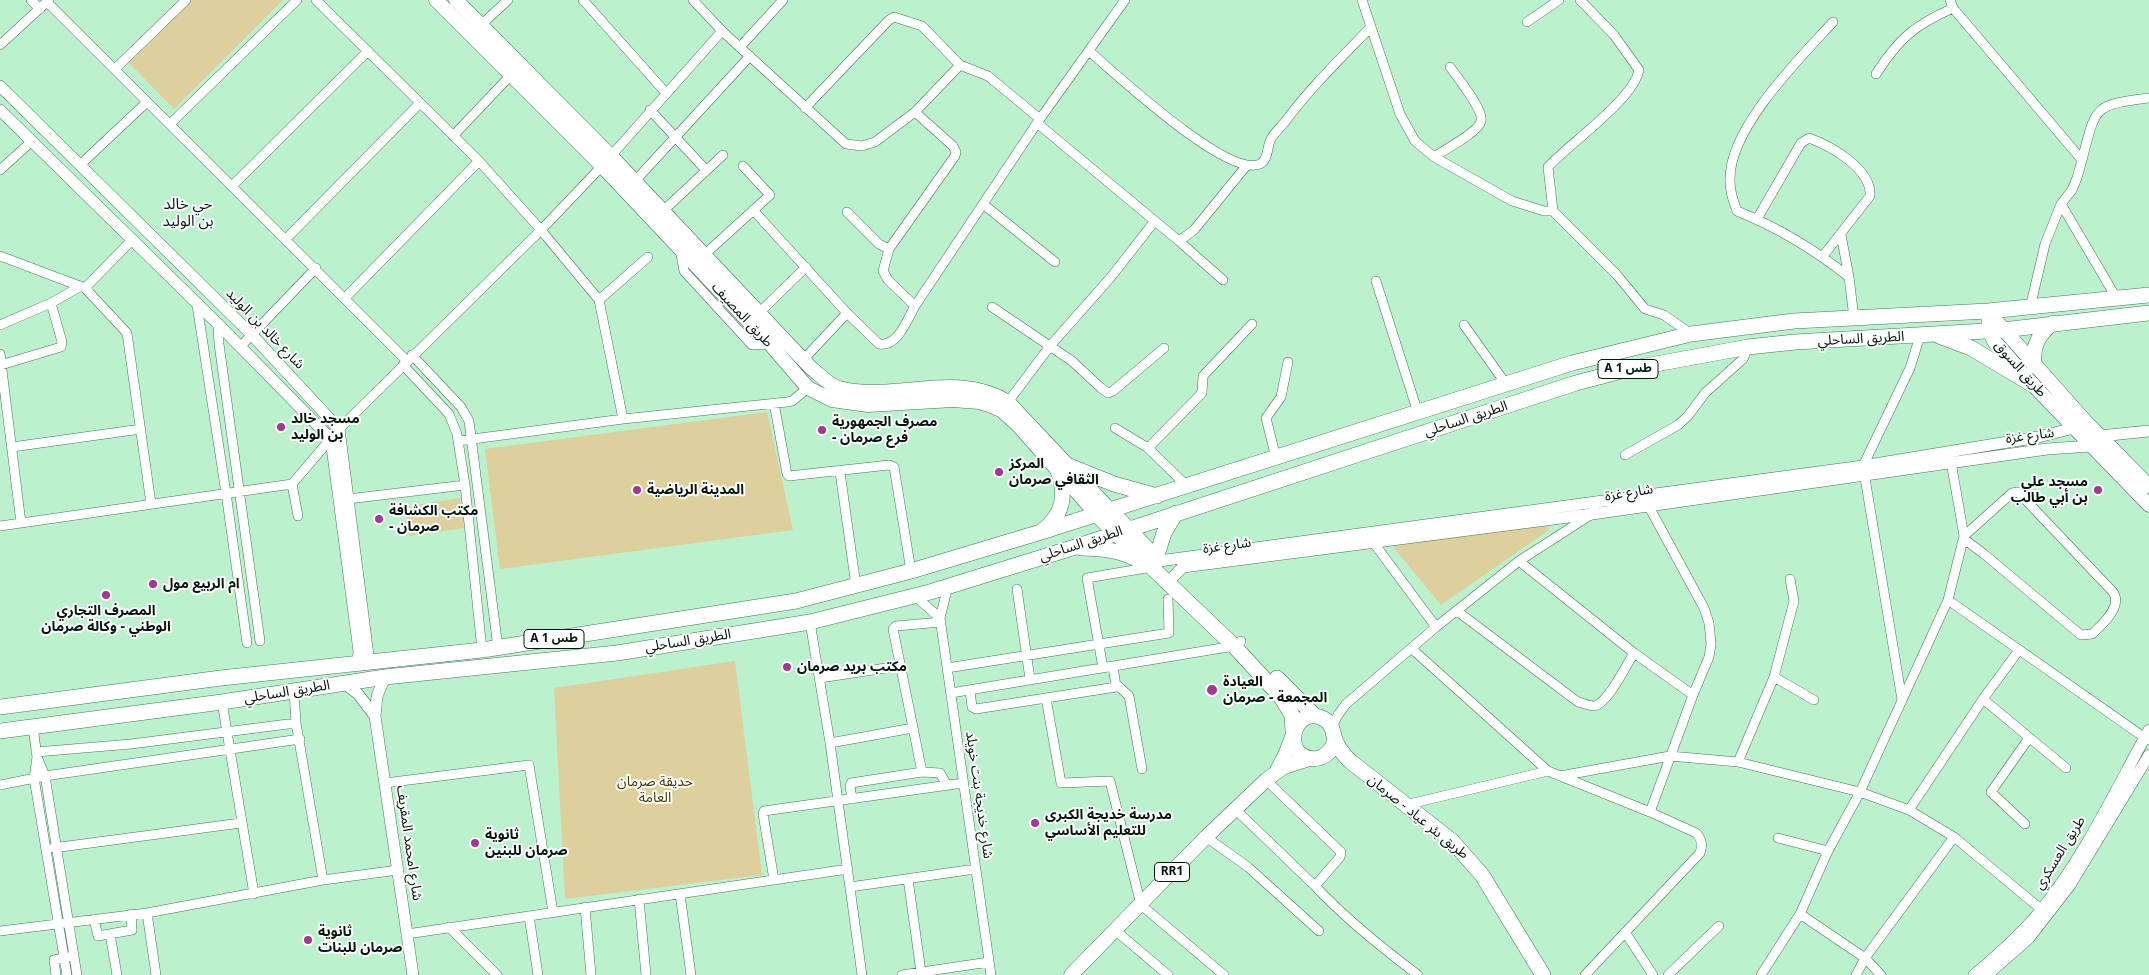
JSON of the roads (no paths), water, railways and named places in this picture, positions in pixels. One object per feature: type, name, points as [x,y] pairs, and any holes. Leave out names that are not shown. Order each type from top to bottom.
[{"type":"highway","name":"الطريق الساحلي","points":[[0,707],[220,678],[364,664],[498,648],[796,601],[910,571],[1104,513],[1572,363],[1692,334],[1794,321],[2030,308],[2149,295]]},
{"type":"highway","name":"الطريق الساحلي","points":[[0,732],[222,702],[385,677],[617,653],[810,622],[915,596],[1072,548],[1121,530],[1576,383],[1629,369],[1748,347],[1795,342],[1996,330],[2149,313]]},
{"type":"highway","points":[[1794,321],[1795,342]]},
{"type":"highway","points":[[2034,366],[2033,356],[2039,337],[2053,323]]},
{"type":"highway","points":[[1928,335],[1971,348],[2033,385]]},
{"type":"highway","points":[[1041,532],[1056,518],[1064,498],[1064,469],[1157,496]]},
{"type":"highway","points":[[1072,548],[1112,550],[1131,555],[1156,562],[1174,576],[1237,644],[1285,702],[1292,715],[1297,751],[1316,758],[1331,750],[1334,734],[1327,721],[1317,717],[1237,644],[1156,562],[1104,513]]},
{"type":"highway","points":[[1156,562],[1164,533],[1176,513]]},
{"type":"highway","points":[[1293,733],[1304,718],[1317,717]]},
{"type":"highway","name":"طريق بئر عياد - صرمان","points":[[1334,734],[1350,761],[1452,841],[1471,860],[1543,975]]},
{"type":"highway","name":"طريق بئر عياد - صرمان","points":[[1316,758],[1334,760],[1344,766],[1462,860],[1477,879],[1534,975]]},
{"type":"main road","name":"طريق المصيف","points":[[436,0],[510,76],[606,160],[635,181],[804,360],[838,388],[867,391],[953,387],[988,391],[1008,402],[1104,513]]},
{"type":"main road","name":"طريق المصيف","points":[[456,0],[606,160],[680,248],[770,344],[808,388],[832,400],[868,405],[953,400],[989,404],[1001,410],[1064,469]]},
{"type":"main road","name":"طريق السوق","points":[[1988,311],[1996,330],[2034,366],[2080,425]]},
{"type":"main road","name":"طريق السوق","points":[[1996,330],[1994,341],[2033,385],[2149,486]]},
{"type":"main road","name":"طريق السوق","points":[[2096,441],[2149,505]]},
{"type":"main road","points":[[1271,776],[1286,755],[1293,733]]},
{"type":"main road","points":[[1271,776],[1292,764],[1316,758]]},
{"type":"main road","name":"RR1","points":[[1071,975],[1206,837],[1271,776]]},
{"type":"street","points":[[31,0],[45,4],[115,70],[407,360],[461,406],[469,421],[472,439],[498,648]]},
{"type":"street","points":[[115,70],[186,0]]},
{"type":"street","points":[[170,124],[297,0]]},
{"type":"street","points":[[316,0],[479,162],[541,230],[599,300],[623,419]]},
{"type":"street","points":[[481,25],[508,0]]},
{"type":"street","points":[[583,0],[666,92]]},
{"type":"street","points":[[693,0],[722,31],[846,144],[862,146],[875,142],[915,112],[960,65]]},
{"type":"street","points":[[740,47],[783,0]]},
{"type":"street","points":[[753,210],[847,313],[879,344],[892,341],[899,335],[915,306],[1038,121],[1125,0]]},
{"type":"street","points":[[1362,0],[1405,126],[1414,141],[1434,157],[1512,201],[1544,211],[1553,211]]},
{"type":"street","points":[[1527,22],[1559,0]]},
{"type":"street","points":[[1580,0],[1614,35],[1639,70],[1638,77],[1621,100],[1548,166],[1553,211],[1617,275],[1645,309],[1664,315],[1692,334]]},
{"type":"street","points":[[0,45],[45,4]]},
{"type":"street","points":[[1876,74],[1891,51],[1909,33],[1925,20],[1952,4],[2082,160]]},
{"type":"street","points":[[805,108],[888,20],[894,17],[922,26],[960,65],[988,76],[1223,280]]},
{"type":"street","points":[[1833,22],[1790,69],[1758,108],[1735,152],[1730,180],[1732,197],[1737,211],[1756,218],[1823,256],[1849,277]]},
{"type":"street","points":[[1089,51],[1148,101],[1214,152],[1247,165],[1258,165],[1264,161],[1270,140],[1290,114],[1371,27]]},
{"type":"street","points":[[0,526],[292,484],[339,429],[541,230],[722,31]]},
{"type":"street","points":[[232,186],[368,51]]},
{"type":"street","points":[[635,181],[750,56]]},
{"type":"street","points":[[1434,157],[1475,130],[1481,123],[1482,116],[1478,108],[1450,67]]},
{"type":"street","points":[[453,136],[510,76]]},
{"type":"street","name":"شارع خالد بن الوليد","points":[[0,86],[252,335],[339,429]]},
{"type":"street","points":[[2030,308],[2045,244],[2061,204],[2072,190],[2092,119],[2102,108],[2115,102],[2149,98]]},
{"type":"street","points":[[80,166],[147,102]]},
{"type":"street","points":[[286,239],[420,103]]},
{"type":"street","points":[[0,110],[133,239],[331,439],[357,598]]},
{"type":"street","points":[[650,110],[706,170]]},
{"type":"street","points":[[915,112],[953,146],[956,152],[889,249],[883,274],[915,306]]},
{"type":"street","points":[[1756,218],[1801,143],[1809,138],[1830,147],[1857,165],[1869,189],[1870,196],[1841,236],[1823,256]]},
{"type":"street","points":[[0,170],[32,141]]},
{"type":"street","points":[[663,211],[723,155]]},
{"type":"street","points":[[345,298],[479,162]]},
{"type":"street","points":[[1179,242],[1194,230],[1247,165]]},
{"type":"street","points":[[704,255],[770,194],[743,166]]},
{"type":"street","points":[[983,204],[1055,262]]},
{"type":"street","points":[[2061,204],[2117,299]]},
{"type":"street","points":[[847,212],[879,244],[889,249]]},
{"type":"street","points":[[1008,402],[1050,346],[1112,277],[1154,222]]},
{"type":"street","points":[[1841,236],[1854,318]]},
{"type":"street","points":[[0,325],[83,287],[133,239]]},
{"type":"street","points":[[0,256],[83,287],[126,333],[151,504]]},
{"type":"street","points":[[599,300],[648,257]]},
{"type":"street","points":[[759,313],[806,267]]},
{"type":"street","points":[[240,346],[316,268]]},
{"type":"street","points":[[1376,281],[1418,413]]},
{"type":"street","points":[[2,365],[61,347],[62,342],[51,303]]},
{"type":"street","points":[[197,305],[226,493],[246,644]]},
{"type":"street","points":[[992,307],[1072,361],[1108,393],[1113,391],[1164,348]]},
{"type":"street","points":[[804,360],[847,313]]},
{"type":"street","points":[[218,324],[219,344],[260,641]]},
{"type":"street","points":[[1148,448],[1202,393],[1203,376],[1252,324]]},
{"type":"street","points":[[1464,325],[1506,384]]},
{"type":"street","points":[[1902,700],[1864,471],[1910,368],[1928,335]]},
{"type":"street","points":[[204,346],[219,344]]},
{"type":"street","points":[[1625,455],[1678,424],[1688,416],[1706,393],[1743,360],[1748,347]]},
{"type":"street","points":[[0,354],[21,523]]},
{"type":"street","points":[[407,360],[449,414],[458,441],[465,485],[482,650]]},
{"type":"street","points":[[1276,458],[1266,418],[1281,397],[1288,362]]},
{"type":"street","points":[[458,441],[623,419],[792,401],[808,388]]},
{"type":"street","points":[[774,403],[788,475],[840,472],[889,465],[894,467],[910,571]]},
{"type":"street","name":"شارع غزة","points":[[1174,576],[1183,568],[1592,514],[1864,471],[2038,437],[2080,425]]},
{"type":"street","points":[[1115,428],[1148,448],[1188,487]]},
{"type":"street","points":[[12,447],[141,429]]},
{"type":"street","points":[[339,429],[348,499],[364,664]]},
{"type":"street","name":"شارع غزة","points":[[1156,562],[1597,501],[1951,462],[2149,432]]},
{"type":"street","points":[[1760,975],[1800,914],[1828,851],[1860,792],[1948,600],[1964,538],[1951,462]]},
{"type":"street","points":[[840,472],[856,586]]},
{"type":"street","points":[[292,484],[298,516]]},
{"type":"street","points":[[348,499],[465,485]]},
{"type":"street","points":[[2018,492],[2113,592],[2117,599],[2115,607],[2092,634],[2081,635],[1964,538],[2012,493],[2018,492]]},
{"type":"street","points":[[1334,734],[1338,715],[1346,704],[1436,627],[1519,561],[1592,514],[1597,501]]},
{"type":"street","points":[[1648,505],[1701,602],[1709,622],[1711,644],[1709,657],[1650,812]]},
{"type":"street","points":[[1373,542],[1436,627]]},
{"type":"street","points":[[1519,561],[1634,653],[1693,695]]},
{"type":"street","points":[[1103,668],[1087,578],[1156,562]]},
{"type":"street","points":[[1738,762],[1774,676],[1794,601],[1790,579]]},
{"type":"street","points":[[940,620],[948,586]]},
{"type":"street","points":[[1017,589],[1030,679]]},
{"type":"street","points":[[915,596],[940,620]]},
{"type":"street","points":[[947,668],[1169,633],[1168,599]]},
{"type":"street","points":[[1948,600],[2148,736]]},
{"type":"street","points":[[1457,611],[1578,702],[1590,705],[1595,706],[1606,700],[1634,653]]},
{"type":"street","points":[[922,772],[893,629],[894,626],[940,620]]},
{"type":"street","name":"شارع خديجة بنت خويلد","points":[[940,620],[991,975]]},
{"type":"street","points":[[810,622],[830,743],[862,975]]},
{"type":"street","points":[[951,694],[1237,644]]},
{"type":"street","points":[[1411,648],[1548,770],[1650,812],[1696,833],[1700,837],[1702,848],[1700,853],[1585,975]]},
{"type":"street","points":[[1909,810],[1983,699],[2019,650]]},
{"type":"street","points":[[820,678],[899,666]]},
{"type":"street","points":[[1113,666],[1117,686],[1129,696],[1142,770]]},
{"type":"street","points":[[1774,676],[1814,700]]},
{"type":"street","name":"شارع امحمد المقريف","points":[[385,677],[377,696],[375,716],[414,975]]},
{"type":"street","name":"شارع امحمد المقريف","points":[[344,683],[358,694],[375,716]]},
{"type":"street","points":[[970,690],[972,707],[976,710],[1117,686]]},
{"type":"street","points":[[294,691],[296,723],[323,880]]},
{"type":"street","points":[[1046,698],[1061,784],[1109,780],[1141,905],[1224,975]]},
{"type":"street","points":[[1983,699],[2066,768]]},
{"type":"street","points":[[222,702],[225,732],[254,894]]},
{"type":"street","points":[[1317,717],[1346,704]]},
{"type":"street","points":[[36,754],[296,723]]},
{"type":"street","points":[[33,727],[36,754],[34,778],[67,975]]},
{"type":"street","points":[[830,743],[914,728]]},
{"type":"street","name":"طريق العسكري","points":[[1974,975],[2008,946],[2042,910],[2070,871],[2148,736]]},
{"type":"street","points":[[2025,824],[1991,792],[2029,738]]},
{"type":"street","points":[[0,785],[45,776],[300,739]]},
{"type":"street","points":[[36,754],[45,776],[77,975]]},
{"type":"street","name":"طريق العسكري","points":[[1987,975],[2029,938],[2070,885],[2149,755]]},
{"type":"street","points":[[1560,776],[1670,756],[1738,762],[1860,792],[1909,810],[1954,837],[2042,910]]},
{"type":"street","points":[[385,783],[530,765],[553,912]]},
{"type":"street","points":[[1405,805],[1548,770]]},
{"type":"street","points":[[852,799],[851,783],[922,772],[940,773],[947,785]]},
{"type":"street","points":[[1271,776],[1341,852],[1340,857],[1315,886]]},
{"type":"street","points":[[774,880],[763,812],[963,783]]},
{"type":"street","points":[[1235,809],[1363,931],[1418,975]]},
{"type":"street","points":[[46,849],[148,837],[241,823]]},
{"type":"street","points":[[1206,837],[1248,867],[1319,931]]},
{"type":"street","points":[[1856,975],[1865,958],[1954,837]]},
{"type":"street","points":[[1778,838],[1828,851]]},
{"type":"street","points":[[408,934],[848,869]]},
{"type":"street","points":[[850,887],[975,869]]},
{"type":"street","points":[[0,932],[147,913],[323,880],[398,870]]},
{"type":"street","points":[[908,879],[921,972]]},
{"type":"street","points":[[680,894],[691,975]]},
{"type":"street","points":[[639,899],[646,975]]},
{"type":"street","points":[[585,907],[591,975]]},
{"type":"street","points":[[147,913],[156,975]]},
{"type":"street","points":[[94,919],[97,936],[132,930],[131,914]]},
{"type":"street","points":[[1800,914],[1865,958],[1881,975]]},
{"type":"street","points":[[529,916],[538,975]]},
{"type":"street","points":[[1668,975],[1719,926]]},
{"type":"street","points":[[449,927],[496,975]]},
{"type":"street","points":[[1116,930],[1168,975]]},
{"type":"street","points":[[1625,932],[1653,975]]},
{"type":"street","points":[[110,934],[117,975]]},
{"type":"street","points":[[56,975],[54,960],[74,956]]},
{"type":"street","points":[[902,975],[989,962]]},
{"type":"place","name":"مسجد خالد بن الوليد","points":[[281,427]]},
{"type":"place","name":"مصرف الجمهورية - فرع صرمان","points":[[822,430]]},
{"type":"place","name":"المركز الثقافي صرمان","points":[[999,472]]},
{"type":"place","name":"المدينة الرياضية","points":[[637,490]]},
{"type":"place","name":"مسجد علي بن أبي طالب","points":[[2098,490]]},
{"type":"place","name":"مكتب الكشافة - صرمان","points":[[379,519]]},
{"type":"place","name":"ام الربيع مول","points":[[153,584]]},
{"type":"place","name":"المصرف التجاري الوطني - وكالة صرمان","points":[[106,595]]},
{"type":"place","name":"مكتب بريد صرمان","points":[[787,667]]},
{"type":"place","name":"العيادة المجمعة - صرمان","points":[[1212,690]]},
{"type":"place","name":"مدرسة خديجة الكبرى للتعليم الأساسي","points":[[1035,823]]},
{"type":"place","name":"ثانوية صرمان للبنين","points":[[475,843]]},
{"type":"place","name":"ثانوية صرمان للبنات","points":[[308,940]]},
{"type":"district","name":"حي خالد بن الوليد","points":[[188,214]]},
{"type":"park label","name":"حديقة صرمان العامة","points":[[655,790]]}]
